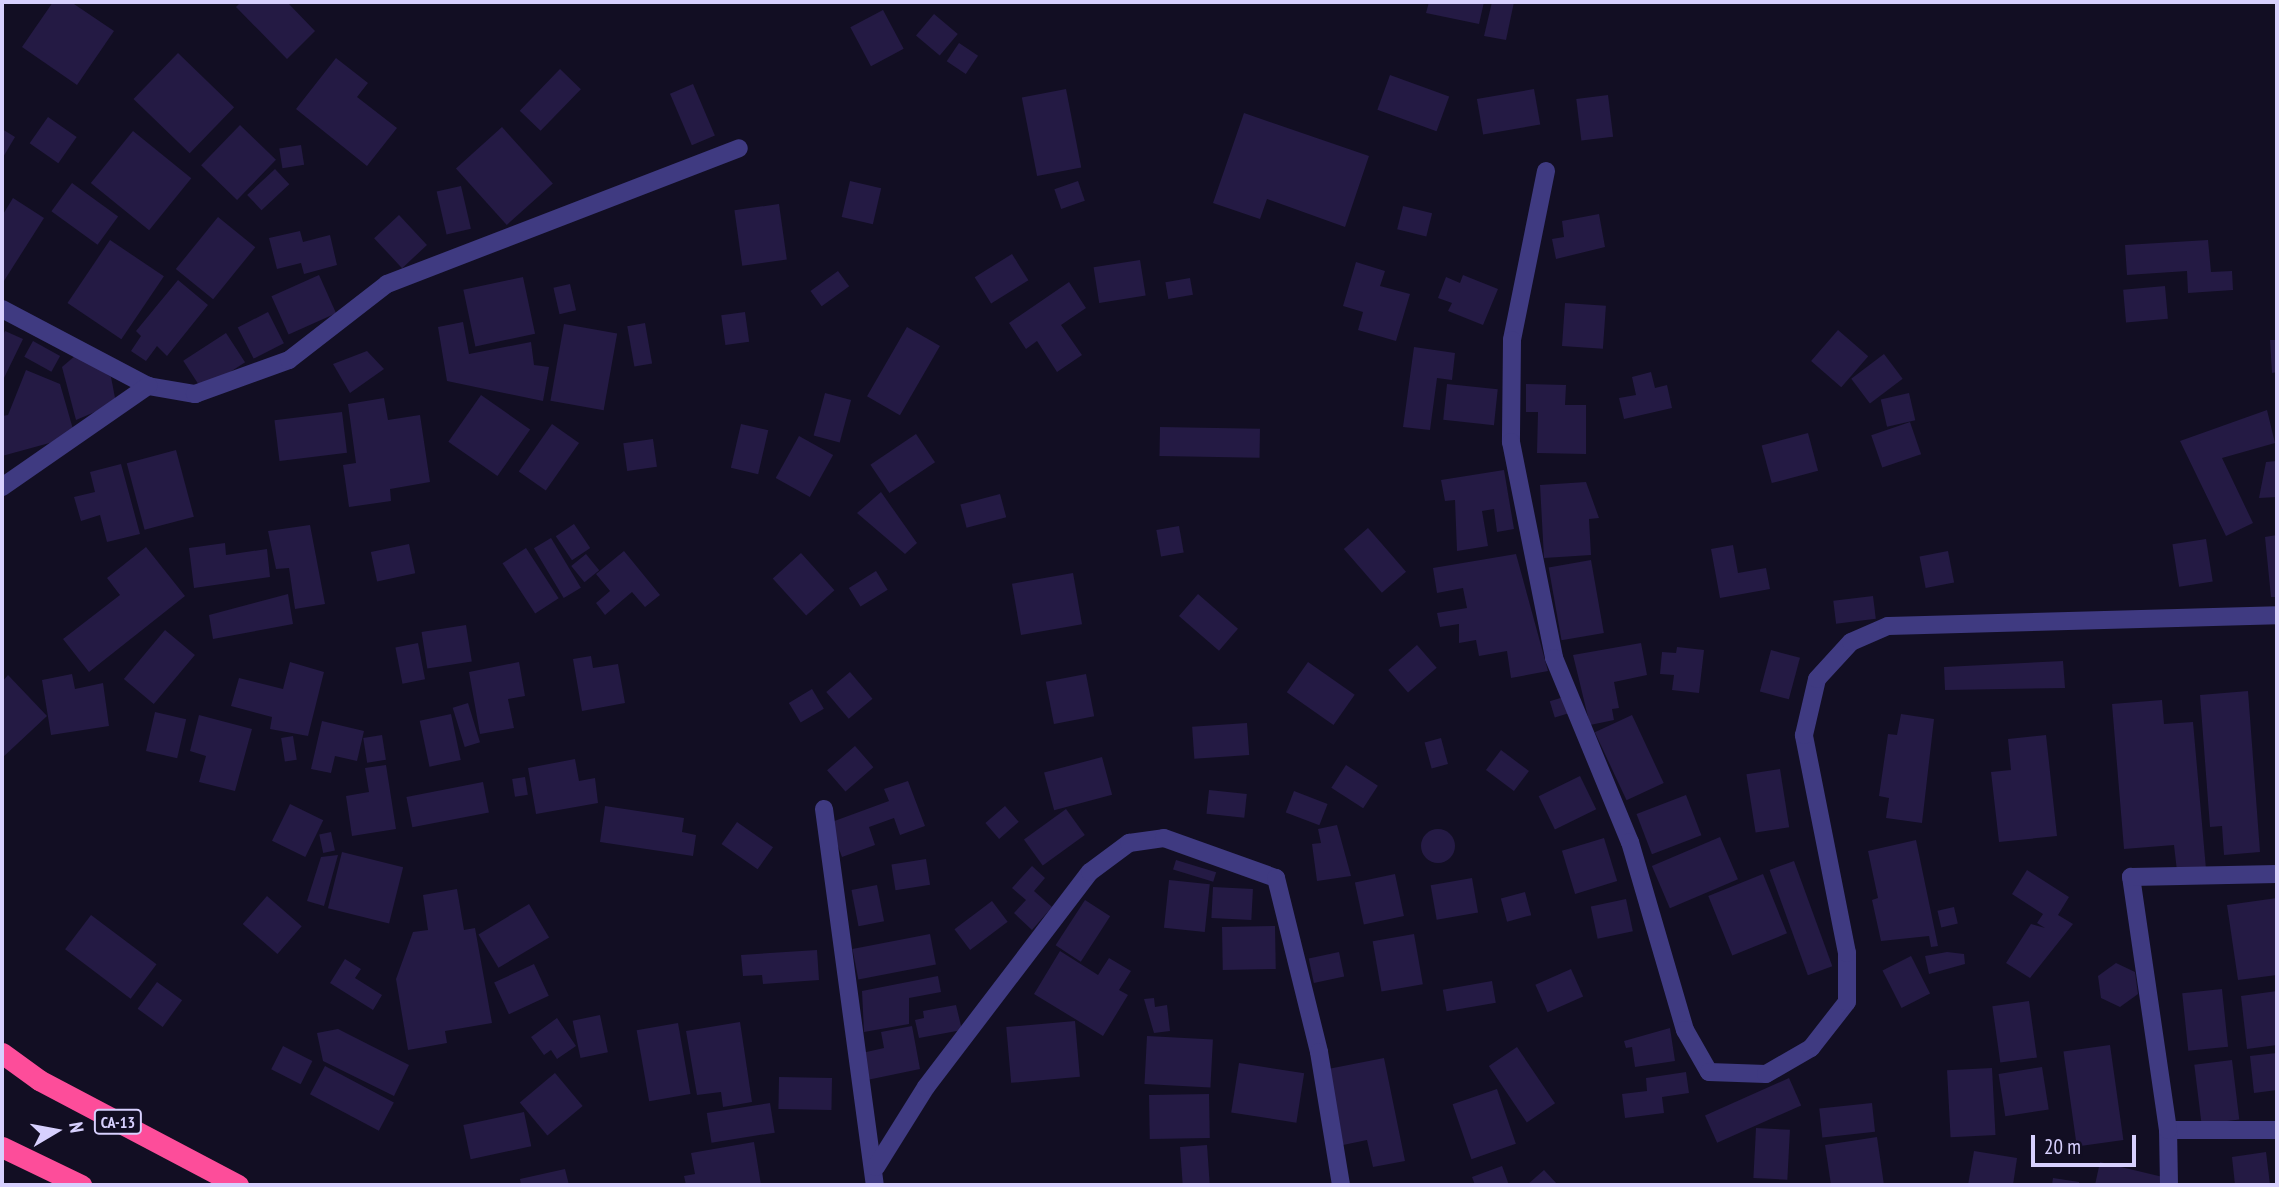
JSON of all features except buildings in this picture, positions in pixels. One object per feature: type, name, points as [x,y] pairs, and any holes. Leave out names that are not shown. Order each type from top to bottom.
[{"type":"highway","name":"CA-13","points":[[2,1053],[38,1080],[238,1185]]},
{"type":"highway","points":[[2,1147],[81,1185]]},
{"type":"street","points":[[2,309],[148,386],[195,394],[289,360],[387,284],[739,148]]},
{"type":"street","points":[[1546,171],[1512,340],[1511,442],[1554,658],[1630,842],[1685,1030],[1709,1072],[1766,1074],[1811,1048],[1847,1002],[1847,953],[1804,735],[1817,679],[1851,642],[1888,625],[2277,615]]},
{"type":"street","points":[[2,487],[148,386]]},
{"type":"street","points":[[824,809],[851,1032],[876,1176]]},
{"type":"street","points":[[876,1176],[926,1087],[1090,872],[1129,843],[1164,838],[1276,878],[1319,1052],[1341,1185]]},
{"type":"street","points":[[2169,1185],[2168,1130],[2130,877],[2277,874]]},
{"type":"street","points":[[2168,1130],[2277,1130]]}]
